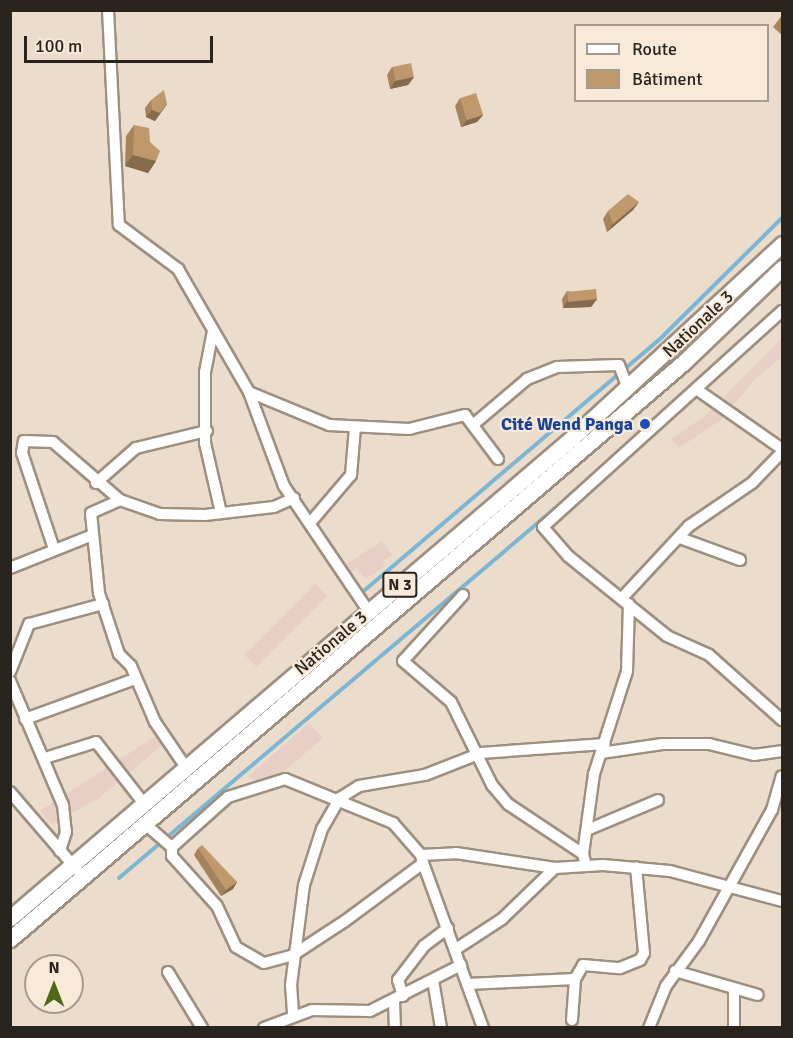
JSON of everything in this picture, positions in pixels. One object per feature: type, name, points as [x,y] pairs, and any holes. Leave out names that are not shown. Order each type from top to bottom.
[{"type":"main road","name":"Nationale 3","points":[[10,918],[78,872],[145,805],[628,388],[783,244]]},
{"type":"main road","name":"Nationale 3","points":[[144,823],[684,363],[783,268]]},
{"type":"main road","name":"N 3","points":[[10,939],[78,872],[144,823]]},
{"type":"street","points":[[108,10],[117,220],[175,265],[249,392],[277,472],[369,612]]},
{"type":"street","points":[[783,311],[699,391],[543,527],[568,556],[626,600],[667,636],[710,655],[783,720]]},
{"type":"street","points":[[213,331],[207,350],[206,457],[221,513]]},
{"type":"street","points":[[474,424],[527,379],[558,368],[619,364],[628,388]]},
{"type":"street","points":[[586,866],[583,854],[603,748],[627,670],[626,600],[680,538],[782,456],[699,391]]},
{"type":"street","points":[[249,392],[309,421],[355,427],[409,429],[465,416],[474,424],[498,459]]},
{"type":"street","points":[[310,523],[351,475],[355,427]]},
{"type":"street","points":[[96,483],[136,448],[207,430]]},
{"type":"street","points":[[54,549],[22,453],[24,441],[53,442],[96,483],[120,500],[160,514],[221,513],[274,507],[294,498]]},
{"type":"street","points":[[120,500],[91,513],[90,536],[102,604],[118,654],[187,769]]},
{"type":"street","points":[[10,568],[90,536]]},
{"type":"street","points":[[680,538],[740,560]]},
{"type":"street","points":[[463,595],[403,661],[451,702],[481,753],[492,784],[508,804],[583,854]]},
{"type":"street","points":[[10,672],[19,638],[29,624],[102,604]]},
{"type":"street","points":[[25,719],[135,679]]},
{"type":"street","points":[[10,681],[25,719],[45,758],[65,813],[60,851]]},
{"type":"street","points":[[45,758],[96,742],[145,805]]},
{"type":"street","points":[[294,1013],[293,955],[313,853],[340,798],[359,786],[425,774],[481,753],[674,744],[710,744],[754,755],[783,751]]},
{"type":"street","points":[[649,1028],[675,971],[702,935],[728,884],[772,810],[783,776]]},
{"type":"street","points":[[483,1028],[422,859],[393,823],[298,781],[270,779],[228,797],[172,846],[172,856],[217,906],[245,957],[264,963],[293,955],[422,859],[456,853],[555,868],[636,867],[728,884],[783,901]]},
{"type":"street","points":[[10,792],[78,872]]},
{"type":"street","points":[[587,830],[658,800]]},
{"type":"street","points":[[144,823],[172,846]]},
{"type":"street","points":[[572,1020],[575,979],[583,965],[620,968],[643,958],[636,867]]},
{"type":"street","points":[[456,949],[502,919],[555,868]]},
{"type":"street","points":[[395,1028],[399,998],[398,980],[424,946],[448,928]]},
{"type":"street","points":[[264,1028],[294,1013],[370,1011],[461,965]]},
{"type":"street","points":[[675,971],[734,991],[758,995]]},
{"type":"street","points":[[168,972],[202,1028]]},
{"type":"street","points":[[467,984],[575,979]]},
{"type":"street","points":[[433,980],[441,1028]]},
{"type":"street","points":[[734,991],[734,1028]]},
{"type":"shaded area","points":[[782,338],[782,357],[756,378],[721,420],[679,448],[671,439],[705,416]]},
{"type":"shaded area","points":[[382,541],[392,555],[382,562],[385,567],[365,579],[357,567],[349,573],[343,566]]},
{"type":"shaded area","points":[[315,584],[327,596],[256,667],[244,655]]},
{"type":"shaded area","points":[[309,723],[323,738],[276,778],[260,785],[249,776]]},
{"type":"shaded area","points":[[162,732],[167,741],[98,799],[52,824],[40,811]]},
{"type":"building","points":[[411,63],[414,77],[395,81],[392,67]]},
{"type":"building","points":[[164,90],[167,104],[160,113],[152,110],[151,100]]},
{"type":"building","points":[[476,93],[483,115],[467,120],[460,98]]},
{"type":"building","points":[[134,125],[149,128],[150,142],[160,151],[156,161],[133,155]]},
{"type":"building","points":[[628,194],[639,202],[613,224],[608,211]]},
{"type":"building","points":[[596,289],[597,299],[568,302],[567,292]]},
{"type":"building","points":[[202,845],[237,882],[226,890],[198,848]]},
{"type":"waterway","points":[[359,595],[663,336],[782,218]]},
{"type":"waterway","points":[[119,878],[585,483]]},
{"type":"place","name":"Cité Wend Panga","points":[[645,424]]}]
